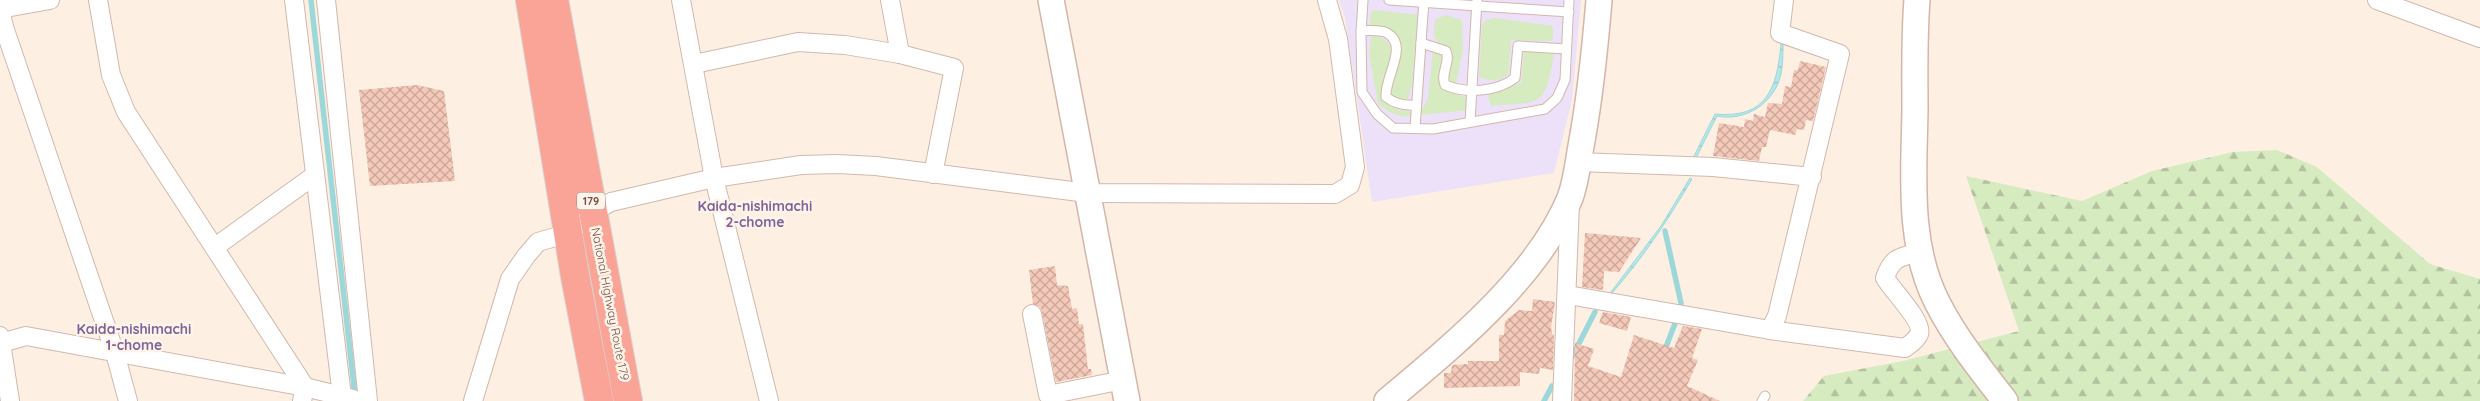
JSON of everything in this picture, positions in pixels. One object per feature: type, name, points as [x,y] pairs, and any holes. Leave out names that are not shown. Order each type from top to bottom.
[{"type":"highway","name":"179","points":[[530,0],[575,276],[599,401]]},
{"type":"highway","name":"National Highway Route 179","points":[[554,0],[628,401]]},
{"type":"street","points":[[50,0],[0,9],[4,27],[115,353],[128,401]]},
{"type":"street","points":[[98,0],[110,75],[126,112],[215,247],[304,394]]},
{"type":"street","points":[[294,0],[342,396]]},
{"type":"street","points":[[326,0],[368,401]]},
{"type":"street","points":[[682,0],[714,178],[769,401]]},
{"type":"street","points":[[890,0],[900,54]]},
{"type":"street","points":[[1032,314],[1048,395],[1125,390],[1051,0]]},
{"type":"street","points":[[472,401],[510,279],[538,242],[569,232],[593,212],[611,202],[714,178],[800,165],[876,166],[1087,193],[1335,194],[1350,185],[1355,167],[1338,38],[1327,0]]},
{"type":"street","points":[[1562,401],[1568,296],[1570,197],[1591,92],[1599,0]]},
{"type":"street","points":[[1770,330],[1778,316],[1840,54],[1780,33],[1784,0]]},
{"type":"street","points":[[1917,0],[1914,31],[1914,200],[1920,252],[1937,303],[1970,355],[2005,401]]},
{"type":"street","points":[[2377,0],[2480,38]]},
{"type":"street","points":[[694,64],[798,42],[845,45],[900,54],[954,68],[932,174]]},
{"type":"street","points":[[1578,162],[1713,167],[1812,177]]},
{"type":"street","points":[[215,247],[315,175]]},
{"type":"street","points":[[1386,401],[1466,334],[1529,265],[1551,234],[1570,197]]},
{"type":"street","points":[[1568,296],[1770,330],[1905,348],[1919,334],[1920,328],[1917,320],[1885,278],[1889,266],[1896,259],[1920,252]]},
{"type":"street","points":[[10,401],[1,340],[26,336],[115,353],[304,394],[342,396],[361,401]]},
{"type":"lane","points":[[1363,0],[1361,30],[1362,92],[1377,114],[1393,128],[1433,129],[1545,109],[1557,98],[1565,80],[1569,0]]},
{"type":"lane","points":[[1389,0],[1477,3],[1569,12]]},
{"type":"lane","points":[[1414,128],[1424,1]]},
{"type":"lane","points":[[1470,122],[1477,3]]},
{"type":"lane","points":[[1361,30],[1384,32],[1393,39],[1398,55],[1385,88],[1386,97],[1392,102],[1404,106],[1416,105]]},
{"type":"lane","points":[[1421,43],[1446,51],[1448,55],[1443,79],[1445,85],[1472,92],[1507,84],[1515,78],[1518,46],[1566,49]]},
{"type":"shaded area","points":[[1339,0],[1581,0],[1572,100],[1554,173],[1372,202],[1345,18]]},
{"type":"green space","points":[[1374,10],[1418,15],[1412,84],[1407,102],[1403,103],[1391,95],[1390,88],[1400,55],[1399,40],[1382,28],[1370,25],[1370,13]]},
{"type":"green space","points":[[1445,15],[1462,20],[1463,49],[1456,84],[1445,82],[1444,46],[1437,42],[1434,36],[1435,20]]},
{"type":"green space","points":[[1495,18],[1553,26],[1553,39],[1550,41],[1511,40],[1509,73],[1498,80],[1479,77],[1482,25],[1486,20]]},
{"type":"green space","points":[[1373,36],[1381,37],[1392,47],[1391,61],[1383,86],[1382,101],[1398,110],[1409,111],[1413,116],[1394,114],[1378,104],[1369,54],[1371,38]]},
{"type":"green space","points":[[1433,50],[1443,52],[1443,71],[1451,91],[1467,98],[1469,110],[1419,115],[1419,110],[1424,107],[1428,98]]},
{"type":"green space","points":[[1524,51],[1554,54],[1548,84],[1544,93],[1538,99],[1531,102],[1491,106],[1488,96],[1491,92],[1521,83]]},
{"type":"green space","points":[[2277,150],[2317,167],[2430,264],[2480,279],[2480,401],[1803,401],[1824,376],[1903,361],[2019,331],[1966,176],[2082,201],[2152,171],[2233,152]]},
{"type":"water","points":[[1783,43],[1781,74],[1772,94],[1765,102],[1748,113],[1728,117],[1717,116],[1695,160],[1693,158],[1715,114],[1733,114],[1747,111],[1758,106],[1766,97],[1772,87],[1781,44]]},
{"type":"water","points":[[1690,178],[1692,179],[1655,238],[1612,293],[1661,226]]},
{"type":"building","points":[[1800,61],[1826,67],[1813,121],[1806,120],[1804,130],[1797,129],[1795,135],[1770,130],[1766,147],[1762,147],[1759,161],[1713,156],[1719,123],[1744,127],[1745,119],[1753,121],[1754,114],[1765,117],[1768,103],[1782,104],[1785,86],[1791,87],[1794,70],[1798,70]]},
{"type":"building","points":[[417,85],[444,91],[455,181],[370,186],[359,90]]},
{"type":"building","points":[[1585,233],[1641,238],[1619,272],[1604,271],[1603,290],[1582,287]]},
{"type":"building","points":[[1055,266],[1057,285],[1068,286],[1072,309],[1077,308],[1079,324],[1083,324],[1088,369],[1091,369],[1092,375],[1056,382],[1042,312],[1040,307],[1033,304],[1029,270]]},
{"type":"building","points":[[1533,299],[1555,302],[1551,327],[1552,334],[1554,335],[1553,370],[1540,368],[1539,374],[1520,372],[1520,386],[1444,388],[1444,373],[1451,373],[1452,365],[1468,364],[1468,361],[1499,361],[1499,335],[1504,335],[1505,321],[1519,310],[1532,311]]},
{"type":"building","points":[[1603,312],[1631,317],[1627,331],[1599,323]]},
{"type":"building","points":[[1683,326],[1702,329],[1692,358],[1698,360],[1687,386],[1720,401],[1574,401],[1575,343],[1594,349],[1588,366],[1621,377],[1634,335],[1674,348]]},
{"type":"waterway","points":[[311,0],[355,396]]},
{"type":"waterway","points":[[1665,231],[1681,303]]},
{"type":"waterway","points":[[1572,357],[1595,312]]},
{"type":"waterway","points":[[1664,352],[1676,321]]},
{"type":"waterway","points":[[1544,401],[1552,386]]},
{"type":"district","name":"Kaida-nishimachi 2-chome","points":[[755,214]]},
{"type":"district","name":"Kaida-nishimachi 1-chome","points":[[134,338]]}]
